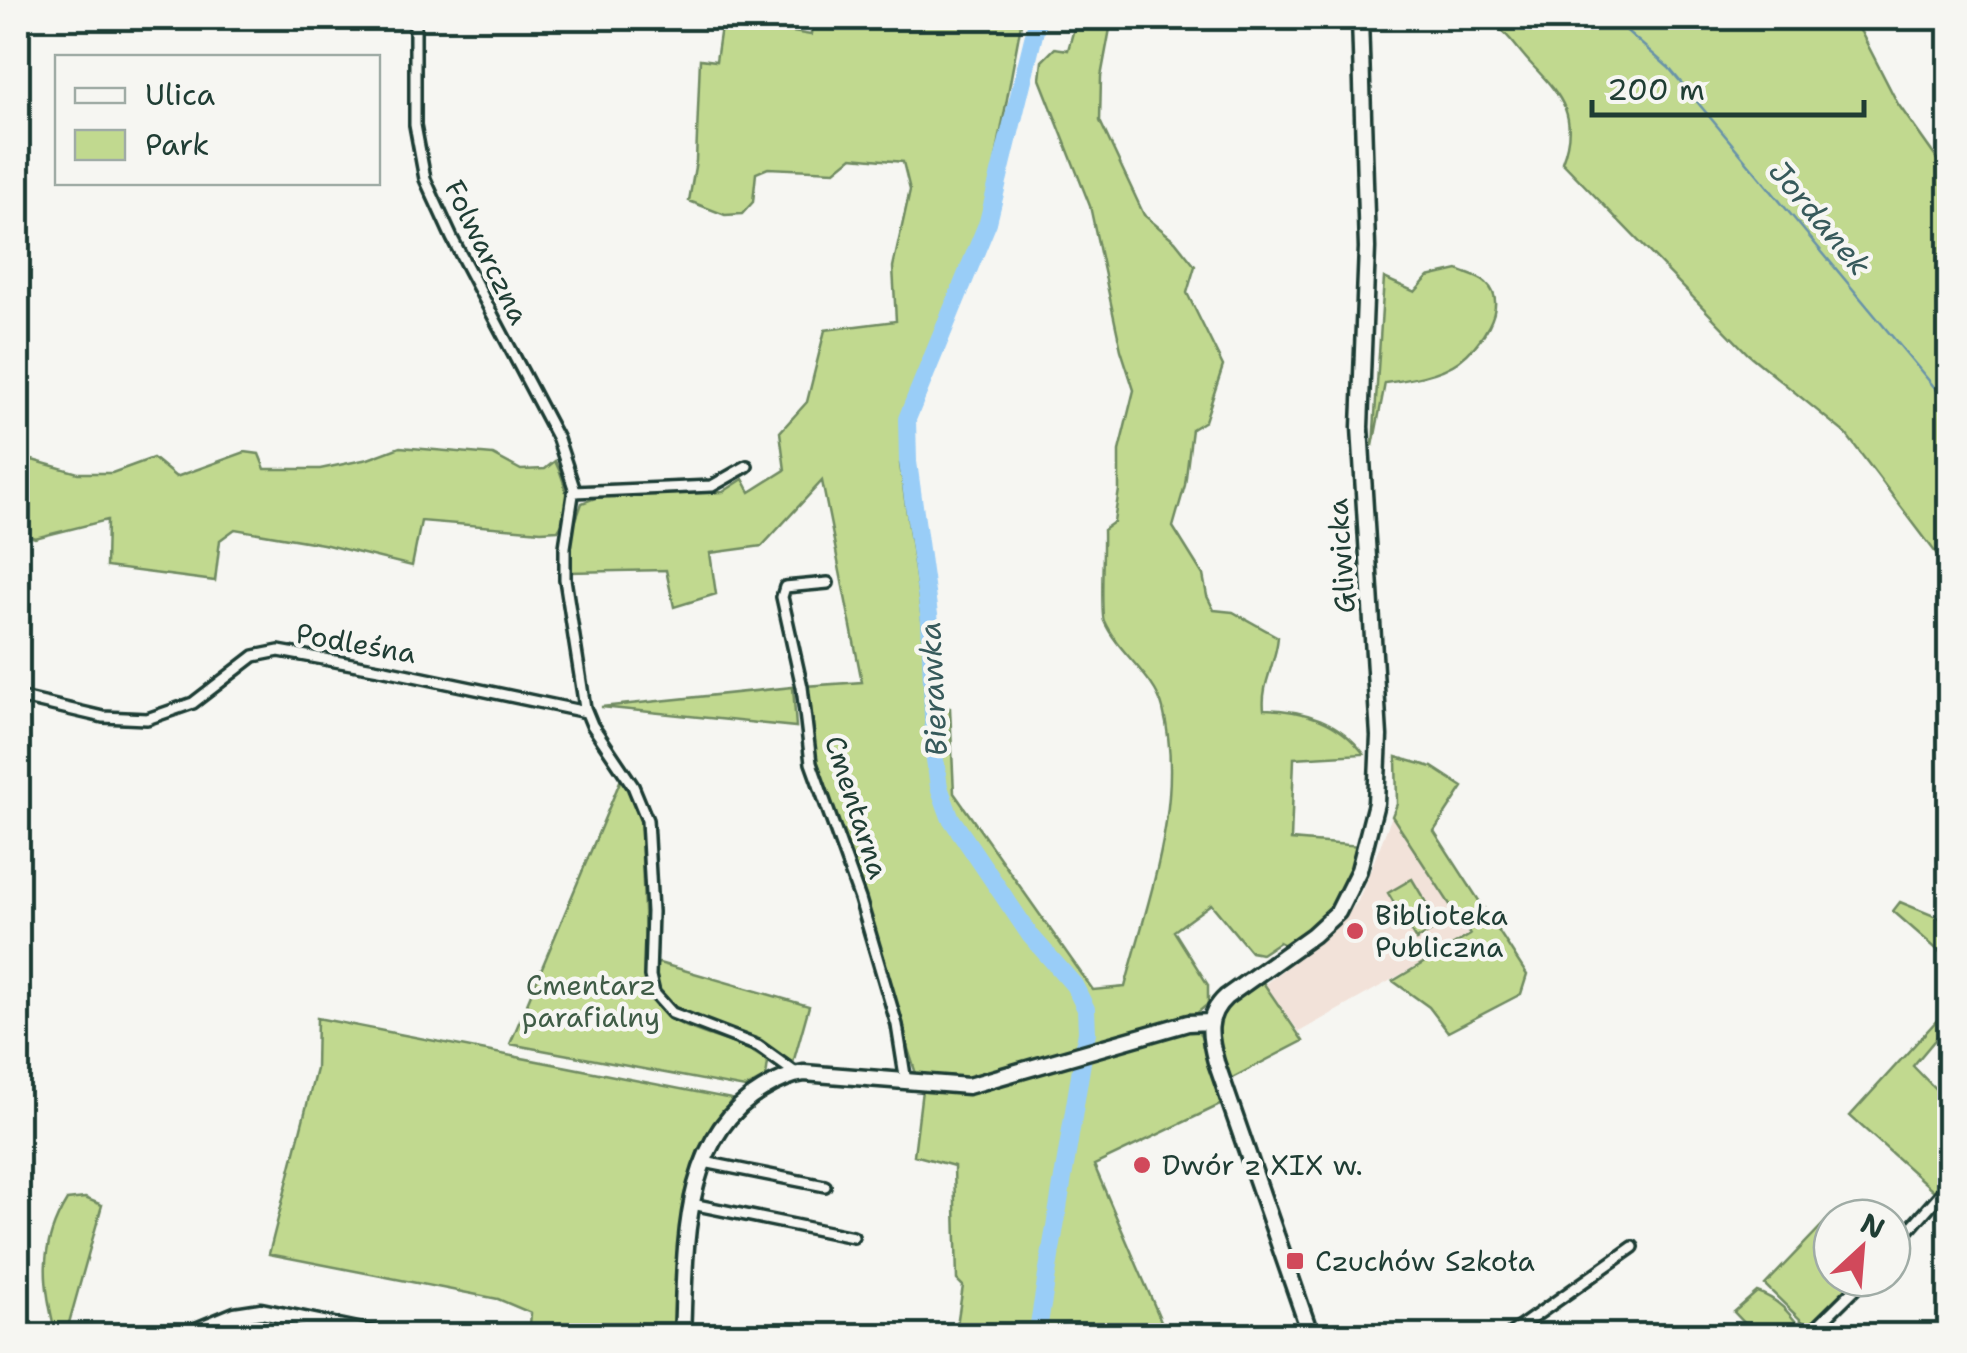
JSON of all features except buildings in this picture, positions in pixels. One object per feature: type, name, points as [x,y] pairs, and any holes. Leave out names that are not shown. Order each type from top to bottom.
[{"type":"main road","name":"Gliwicka","points":[[1210,1022],[1214,1010],[1226,997],[1338,912],[1359,870],[1376,804],[1378,736],[1360,427],[1368,248],[1360,18]]},
{"type":"main road","points":[[685,1335],[685,1244],[704,1162],[721,1128],[758,1092],[797,1074],[968,1086],[1194,1022],[1210,1022],[1216,1062],[1311,1336]]},
{"type":"main road","points":[[184,1336],[234,1315],[261,1311],[382,1336]]},
{"type":"street","name":"Folwarczna","points":[[415,18],[415,125],[425,179],[572,471],[574,492],[565,570],[586,712],[634,786],[647,820],[652,912],[650,976],[656,998],[682,1018],[758,1046],[797,1074]]},
{"type":"street","points":[[709,18],[734,21]]},
{"type":"street","points":[[574,492],[712,486],[747,466]]},
{"type":"street","name":"Cmentarna","points":[[828,582],[785,588],[782,598],[802,688],[811,763],[860,900],[897,1026],[906,1083]]},
{"type":"street","name":"Podleśna","points":[[18,697],[113,719],[147,719],[193,703],[248,658],[280,651],[586,712]]},
{"type":"street","points":[[704,1162],[825,1186]]},
{"type":"street","points":[[1912,1226],[1950,1183]]},
{"type":"street","points":[[692,1204],[853,1237]]},
{"type":"street","points":[[1508,1336],[1633,1248]]},
{"type":"street","points":[[1807,1336],[1846,1298]]},
{"type":"shaded area","points":[[1392,816],[1471,935],[1299,1032],[1265,984],[1337,927],[1358,901]]},
{"type":"green space","points":[[812,18],[1022,18],[986,212],[908,404],[900,464],[925,641],[926,704],[950,708],[954,793],[1093,990],[1125,987],[1161,850],[1170,779],[1169,744],[1159,697],[1110,633],[1103,615],[1103,530],[1114,522],[1119,451],[1134,390],[1121,350],[1090,206],[1040,79],[1042,61],[1055,48],[1068,50],[1077,18],[1112,18],[1101,77],[1100,121],[1144,215],[1175,241],[1195,266],[1187,293],[1223,366],[1205,421],[1192,429],[1185,485],[1173,527],[1203,575],[1214,610],[1233,612],[1278,637],[1264,709],[1320,719],[1344,733],[1364,754],[1294,758],[1291,840],[1361,846],[1342,893],[1317,923],[1287,946],[1279,942],[1261,954],[1251,952],[1211,904],[1174,931],[1208,985],[1208,1004],[1196,1014],[963,1080],[917,1077],[815,760],[805,686],[862,682],[822,481],[762,546],[710,553],[716,594],[674,607],[666,570],[569,572],[568,542],[582,503],[600,496],[723,492],[743,479],[750,492],[785,470],[780,432],[807,402],[825,330],[896,321],[893,267],[910,190],[903,162],[852,157],[835,171],[768,168],[756,173],[753,202],[742,214],[725,215],[689,201],[696,161],[700,59],[716,61],[722,20],[811,35]]},
{"type":"green space","points":[[1483,18],[1847,18],[1861,32],[1898,104],[1949,176],[1949,583],[1942,561],[1846,434],[1748,354],[1562,162],[1569,133],[1560,98],[1506,35]]},
{"type":"green space","points":[[1458,270],[1483,281],[1493,292],[1495,303],[1489,325],[1475,346],[1451,366],[1385,383],[1373,446],[1384,278],[1415,292],[1428,277]]},
{"type":"green space","points":[[400,447],[493,455],[521,470],[545,469],[555,461],[567,496],[563,522],[558,530],[541,531],[421,521],[412,566],[323,544],[235,529],[220,540],[215,581],[106,567],[107,520],[35,538],[18,532],[18,456],[78,473],[112,473],[153,458],[176,477],[245,452],[259,454],[265,469],[320,469],[368,459]]},
{"type":"green space","points":[[793,687],[796,727],[601,707]]},
{"type":"green space","points":[[1396,757],[1432,767],[1463,787],[1434,831],[1527,975],[1521,994],[1448,1032],[1429,1007],[1393,981],[1470,935],[1392,816],[1397,804]]},
{"type":"green space","name":"Cmentarz parafialny","points":[[621,779],[640,804],[647,990],[656,1006],[669,1017],[768,1062],[766,1077],[745,1088],[510,1044]]},
{"type":"green space","points":[[1412,879],[1440,926],[1416,940],[1388,893]]},
{"type":"green space","points":[[1900,902],[1949,922],[1949,960],[1893,911]]},
{"type":"green space","points":[[659,963],[809,1006],[793,1063],[754,1040],[672,1009],[659,995],[654,965]]},
{"type":"green space","points":[[1260,978],[1303,1041],[1230,1079],[1218,1045],[1219,1021],[1233,1001]]},
{"type":"green space","points":[[1949,1007],[1949,1023],[1913,1066],[1949,1103],[1949,1175],[1934,1191],[1850,1116]]},
{"type":"green space","points":[[317,1018],[732,1099],[697,1153],[684,1195],[674,1335],[522,1335],[530,1325],[531,1313],[498,1299],[269,1254],[316,1069]]},
{"type":"green space","points":[[1196,1027],[1222,1104],[1094,1165],[1167,1335],[960,1335],[957,1325],[963,1286],[957,1280],[954,1166],[914,1155],[922,1090],[975,1093]]},
{"type":"green space","points":[[85,1198],[102,1205],[67,1330],[56,1335],[46,1282],[47,1250],[67,1200]]},
{"type":"green space","points":[[1812,1236],[1812,1298],[1841,1298],[1810,1329],[1765,1285]]},
{"type":"green space","points":[[1757,1292],[1778,1303],[1804,1332],[1756,1335],[1734,1312]]},
{"type":"waterway","name":"Bierawka","points":[[1037,1336],[1087,1032],[1086,1009],[1074,985],[1030,935],[950,817],[939,787],[934,753],[930,622],[908,462],[907,419],[988,222],[1038,18]]},
{"type":"waterway","name":"Jordanek","points":[[1612,18],[1669,68],[1950,406]]},
{"type":"place","name":"Biblioteka Publiczna","points":[[1355,931]]},
{"type":"place","name":"Dwór z XIX w.","points":[[1142,1165]]},
{"type":"place","name":"Czuchów Szkoła","points":[[1295,1261]]}]
